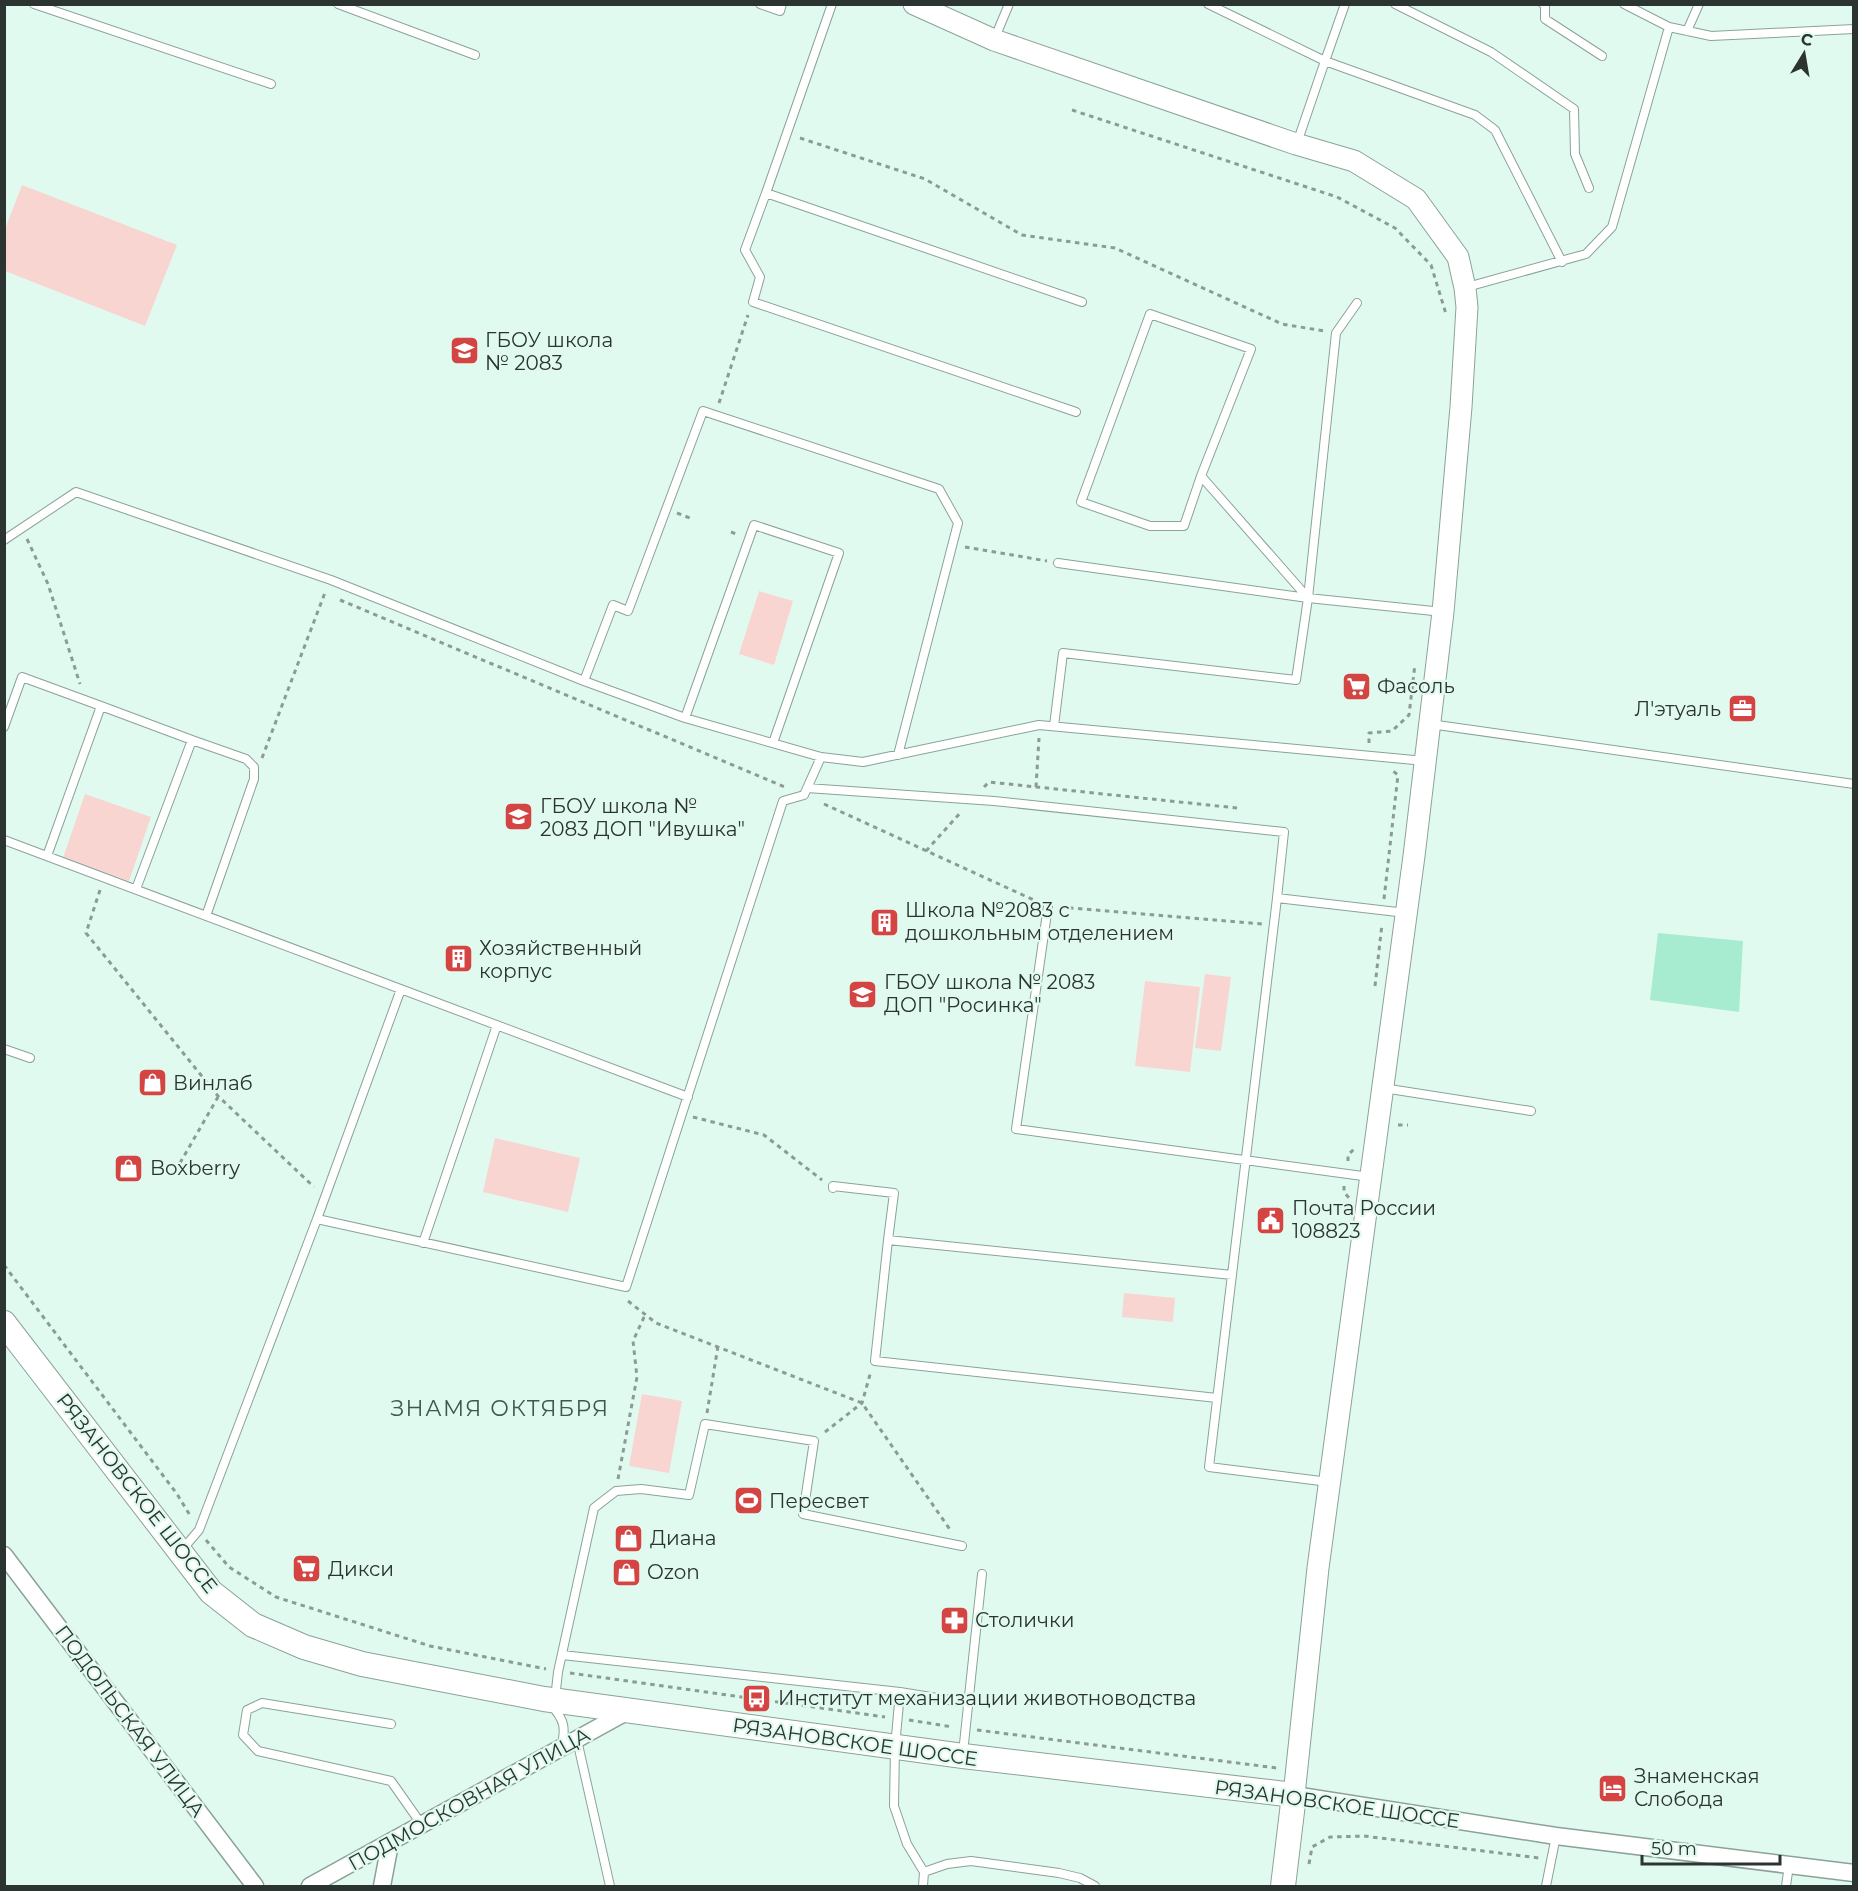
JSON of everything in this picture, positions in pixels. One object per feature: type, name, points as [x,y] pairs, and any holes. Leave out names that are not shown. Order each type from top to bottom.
[{"type":"main road","name":"РЯЗАНОВСКОЕ ШОССЕ","points":[[4,1323],[211,1592],[254,1625],[304,1647],[362,1664],[628,1712],[963,1756],[1294,1795]]},
{"type":"main road","points":[[1283,1887],[1294,1795]]},
{"type":"street","points":[[914,4],[943,11],[994,40],[1296,144],[1354,161],[1416,199],[1458,257],[1465,288],[1467,307],[1461,407],[1443,612],[1406,914],[1318,1568],[1294,1795]]},
{"type":"street","name":"ПОДОЛЬСКАЯ УЛИЦА","points":[[4,1555],[255,1887]]},
{"type":"street","name":"ПОДМОСКОВНАЯ УЛИЦА","points":[[310,1887],[628,1712]]},
{"type":"street","name":"РЯЗАНОВСКОЕ ШОССЕ","points":[[1294,1795],[1557,1836],[1854,1873]]},
{"type":"street","points":[[382,1887],[390,1844]]},
{"type":"lane","points":[[34,4],[271,84]]},
{"type":"lane","points":[[338,4],[475,55]]},
{"type":"lane","points":[[760,4],[780,11],[782,4]]},
{"type":"lane","points":[[832,4],[745,250],[760,277],[753,302],[1076,412]]},
{"type":"lane","points":[[994,40],[1009,4]]},
{"type":"lane","points":[[1208,4],[1325,61],[1475,115],[1495,130],[1562,262]]},
{"type":"lane","points":[[1296,144],[1345,4]]},
{"type":"lane","points":[[1395,4],[1491,52],[1574,109],[1575,154],[1589,188]]},
{"type":"lane","points":[[1543,4],[1545,19],[1602,56]]},
{"type":"lane","points":[[1624,4],[1669,27],[1711,36],[1854,29]]},
{"type":"lane","points":[[1686,31],[1699,4]]},
{"type":"lane","points":[[1465,288],[1586,254],[1612,227],[1669,27]]},
{"type":"lane","points":[[766,193],[1082,302]]},
{"type":"lane","points":[[1054,726],[1063,653],[1296,680],[1308,598],[1336,333],[1357,303]]},
{"type":"lane","points":[[1150,314],[1251,349],[1201,476],[1184,526],[1150,526],[1081,502],[1150,314]]},
{"type":"lane","points":[[584,681],[613,605],[628,611],[703,411],[939,489],[957,523],[898,755]]},
{"type":"lane","points":[[1201,476],[1308,598]]},
{"type":"lane","points":[[4,540],[76,492],[331,580],[584,681],[685,718],[821,757],[863,762],[1039,725],[1426,761]]},
{"type":"lane","points":[[685,718],[753,525],[838,553],[773,743]]},
{"type":"lane","points":[[1058,563],[1308,598],[1443,612]]},
{"type":"lane","points":[[4,727],[22,677],[246,759],[254,767],[254,779],[206,915]]},
{"type":"lane","points":[[46,856],[101,706]]},
{"type":"lane","points":[[1430,724],[1854,784]]},
{"type":"lane","points":[[136,889],[192,740]]},
{"type":"lane","points":[[805,791],[821,757]]},
{"type":"lane","points":[[317,1219],[626,1287],[783,801],[805,791],[994,801],[1284,832],[1209,1467],[1330,1482]]},
{"type":"lane","points":[[4,840],[688,1097]]},
{"type":"lane","points":[[1277,898],[1406,914]]},
{"type":"lane","points":[[1048,906],[1016,1129],[1371,1178]]},
{"type":"lane","points":[[181,1551],[199,1530],[401,989]]},
{"type":"lane","points":[[423,1243],[497,1025]]},
{"type":"lane","points":[[4,1049],[30,1058]]},
{"type":"lane","points":[[1383,1088],[1531,1111]]},
{"type":"lane","points":[[833,1188],[833,1186],[894,1193],[874,1361],[1217,1398]]},
{"type":"lane","points":[[888,1240],[1232,1275]]},
{"type":"lane","points":[[560,1749],[565,1731],[550,1699],[562,1655],[594,1508],[616,1491],[641,1489],[688,1495],[705,1424],[814,1441],[803,1514],[962,1546]]},
{"type":"lane","points":[[963,1756],[982,1574]]},
{"type":"lane","points":[[562,1655],[900,1692],[968,1703]]},
{"type":"lane","points":[[900,1692],[895,1747],[894,1806],[907,1844],[924,1872],[923,1887]]},
{"type":"lane","points":[[391,1724],[262,1703],[247,1710],[243,1735],[258,1751],[391,1781],[423,1826]]},
{"type":"lane","points":[[577,1740],[610,1887]]},
{"type":"lane","points":[[1546,1887],[1557,1836]]},
{"type":"lane","points":[[924,1872],[947,1864],[972,1862],[1059,1873],[1080,1878],[1095,1887]]},
{"type":"lane","points":[[1786,1887],[1789,1865]]},
{"type":"path","points":[[1072,110],[1337,197],[1395,228],[1431,265],[1448,319]]},
{"type":"path","points":[[787,133],[926,179],[1022,235],[1115,248],[1282,324],[1336,333]]},
{"type":"path","points":[[715,414],[753,302]]},
{"type":"path","points":[[21,528],[48,584],[86,700]]},
{"type":"path","points":[[952,545],[1058,563]]},
{"type":"path","points":[[254,779],[331,580]]},
{"type":"path","points":[[336,598],[805,791],[1048,906],[1274,926]]},
{"type":"path","points":[[1374,993],[1398,776],[1387,767],[1368,766],[1370,733],[1392,731],[1409,715],[1416,657]]},
{"type":"path","points":[[1036,787],[1039,725]]},
{"type":"path","points":[[104,877],[86,933],[218,1096],[324,1196]]},
{"type":"path","points":[[180,1163],[218,1096]]},
{"type":"path","points":[[682,1115],[764,1135],[833,1188]]},
{"type":"path","points":[[1389,1126],[1408,1125]]},
{"type":"path","points":[[1350,1200],[1344,1192],[1348,1155],[1357,1146]]},
{"type":"path","points":[[4,1265],[177,1494],[199,1530],[229,1567],[276,1597],[430,1646],[558,1672],[1287,1770]]},
{"type":"path","points":[[626,1287],[628,1301],[656,1323],[862,1403],[962,1546]]},
{"type":"path","points":[[616,1491],[637,1377],[633,1341],[645,1315]]},
{"type":"path","points":[[705,1424],[718,1346]]},
{"type":"path","points":[[814,1441],[862,1403],[874,1361]]},
{"type":"path","points":[[1308,1869],[1312,1847],[1330,1837],[1365,1836],[1552,1859]]},
{"type":"shaded area","points":[[22,185],[177,245],[145,326],[5,271],[5,229]]},
{"type":"shaded area","points":[[759,591],[793,601],[774,665],[739,654]]},
{"type":"shaded area","points":[[85,794],[151,817],[129,881],[63,858]]},
{"type":"shaded area","points":[[1658,933],[1743,941],[1739,1012],[1650,1000]]},
{"type":"shaded area","points":[[1205,974],[1231,977],[1221,1051],[1195,1048]]},
{"type":"shaded area","points":[[1145,981],[1200,987],[1190,1072],[1135,1066]]},
{"type":"shaded area","points":[[495,1138],[580,1158],[568,1212],[483,1192]]},
{"type":"shaded area","points":[[1124,1293],[1175,1298],[1173,1322],[1122,1317]]},
{"type":"shaded area","points":[[642,1394],[682,1401],[669,1473],[629,1466]]},
{"type":"place","name":"ГБОУ школа № 2083","points":[[464,351]]},
{"type":"place","name":"Фасоль","points":[[1356,686]]},
{"type":"place","name":"Л'этуаль","points":[[1742,709]]},
{"type":"place","name":"ГБОУ школа № 2083 ДОП \"Ивушка\"","points":[[519,817]]},
{"type":"place","name":"Школа №2083 с дошкольным отделением","points":[[884,922]]},
{"type":"place","name":"Хозяйственный корпус","points":[[458,959]]},
{"type":"place","name":"ГБОУ школа № 2083 ДОП \"Росинка\"","points":[[863,994]]},
{"type":"place","name":"Винлаб","points":[[152,1083]]},
{"type":"place","name":"Boxberry","points":[[129,1168]]},
{"type":"place","name":"Почта России 108823","points":[[1271,1220]]},
{"type":"place","name":"Пересвет","points":[[748,1501]]},
{"type":"place","name":"Диана","points":[[629,1538]]},
{"type":"place","name":"Дикси","points":[[307,1569]]},
{"type":"place","name":"Ozon","points":[[626,1572]]},
{"type":"place","name":"Столички","points":[[954,1620]]},
{"type":"place","name":"Институт механизации животноводства","points":[[757,1698]]},
{"type":"place","name":"Знаменская Слобода","points":[[1613,1788]]},
{"type":"district","name":"ЗНАМЯ ОКТЯБРЯ","points":[[500,1408]]}]
